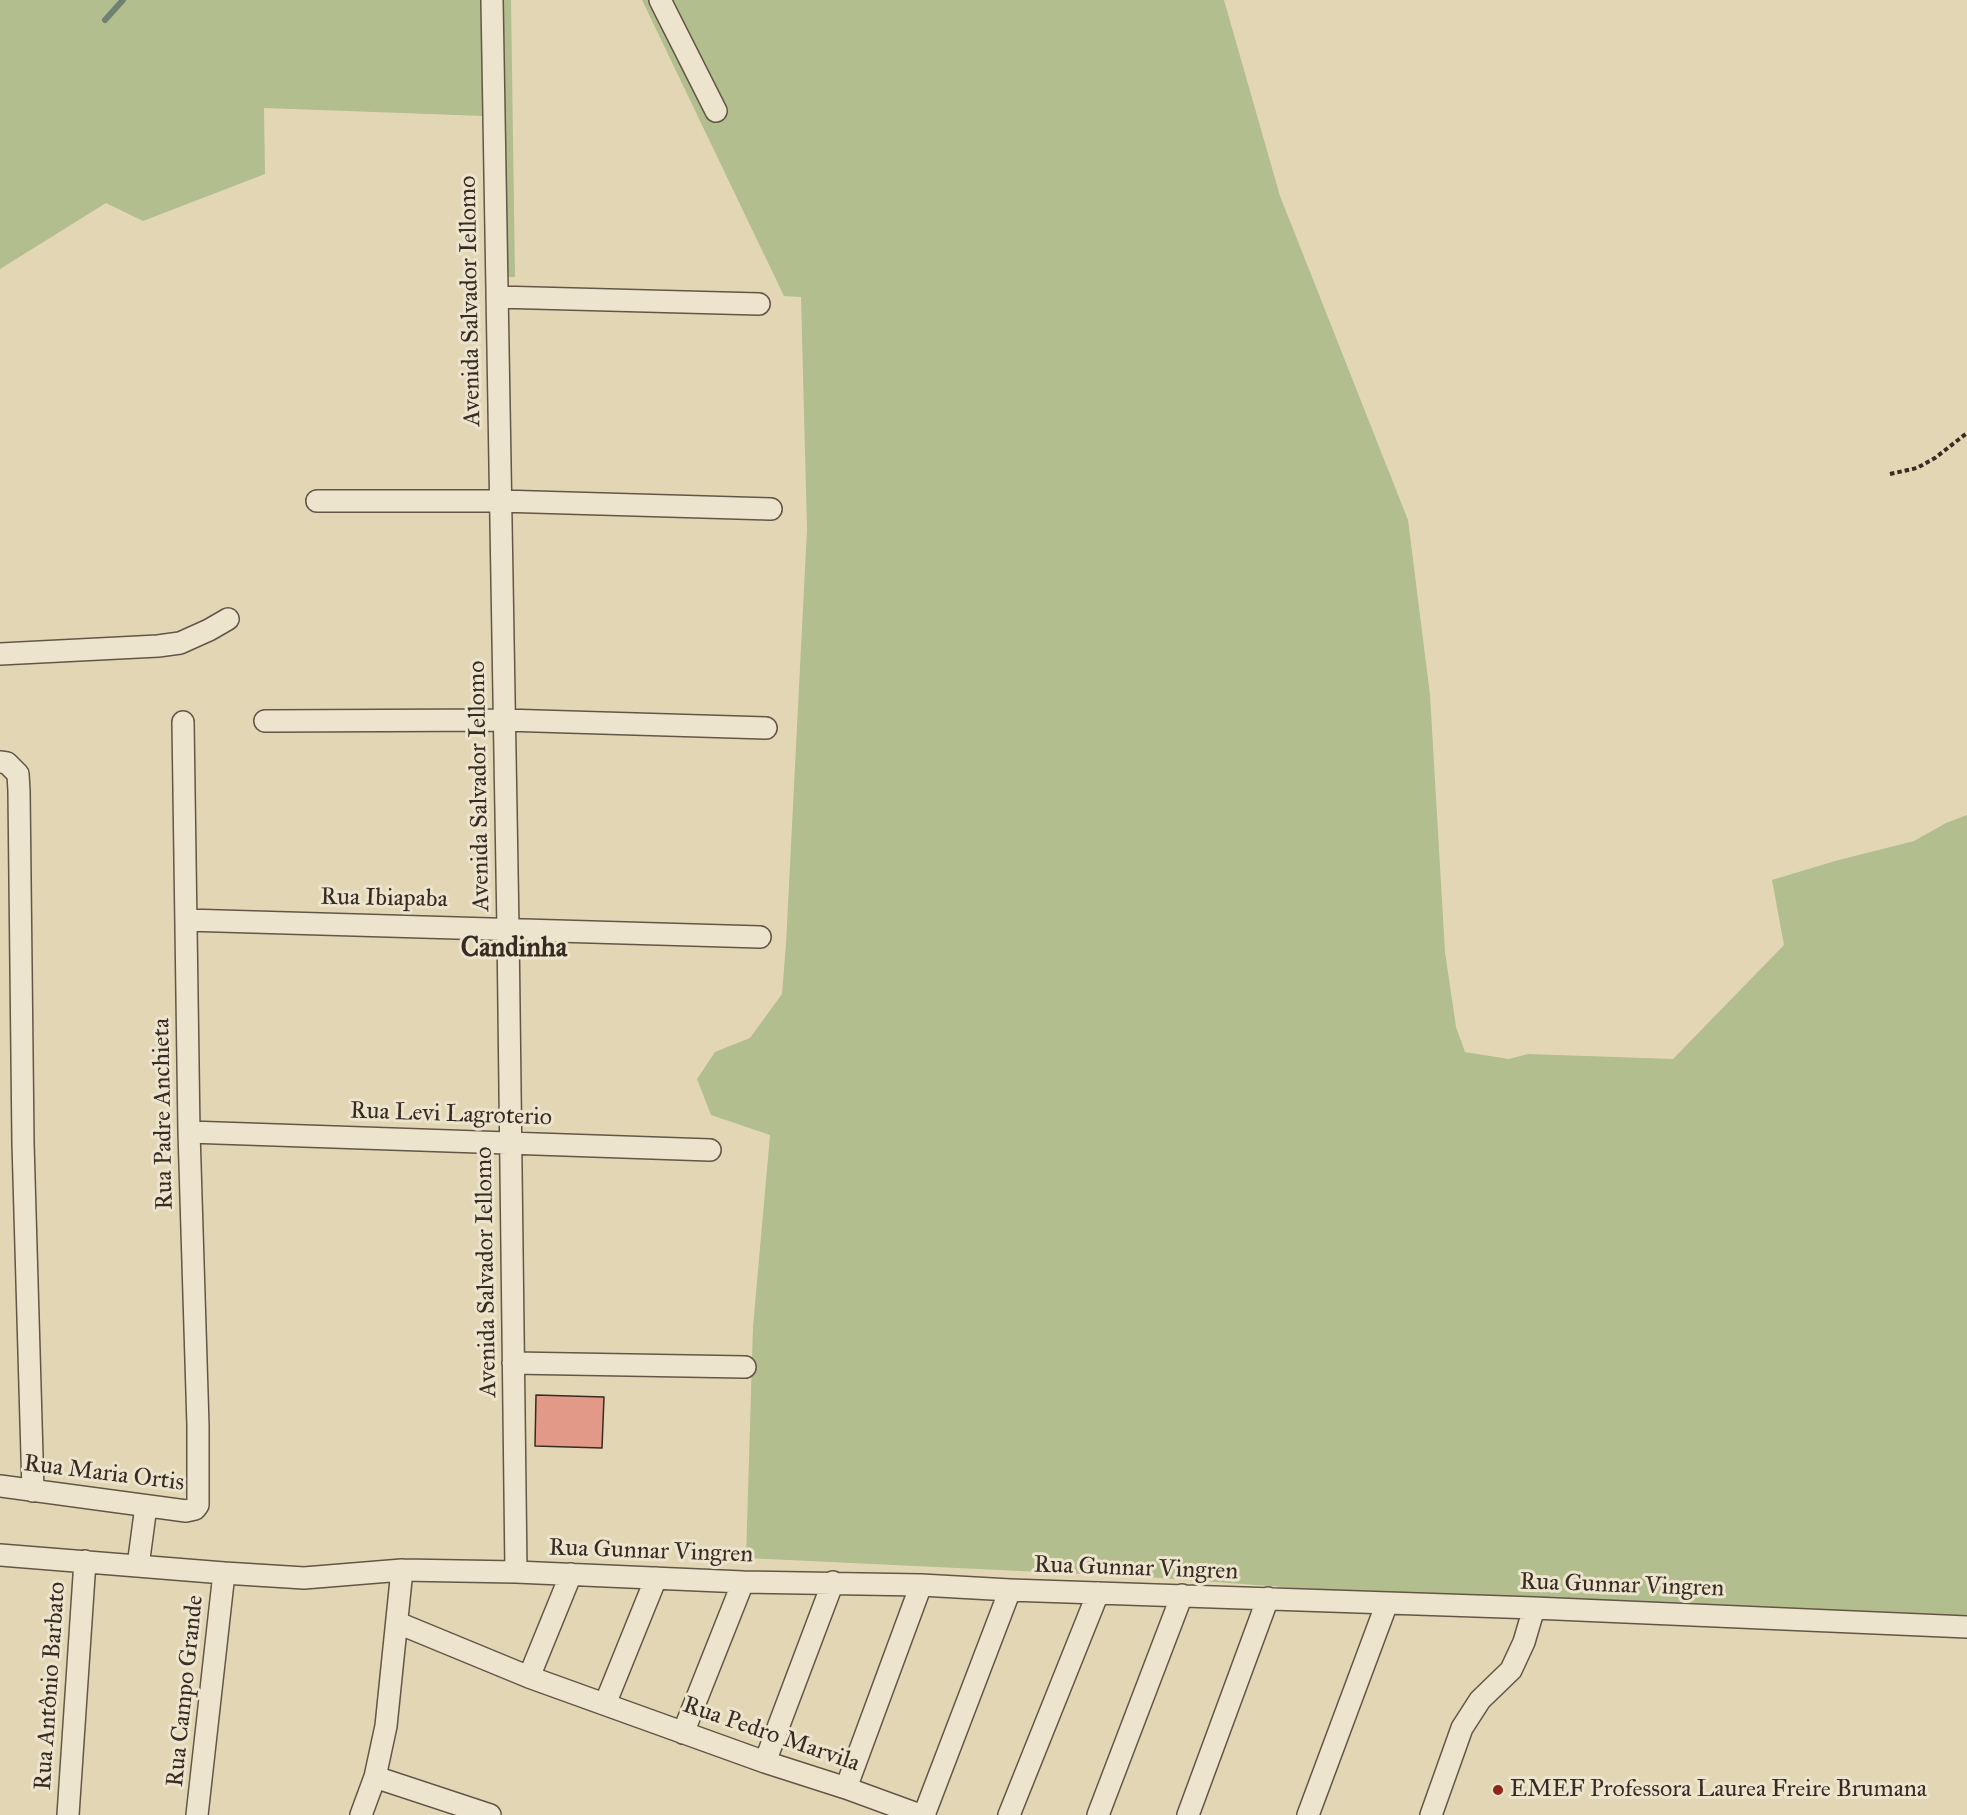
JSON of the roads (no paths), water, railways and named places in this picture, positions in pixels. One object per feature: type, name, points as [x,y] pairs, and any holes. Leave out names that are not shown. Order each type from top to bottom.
[{"type":"street","name":"Avenida Salvador Iellomo","points":[[492,0],[508,928],[516,1572]]},
{"type":"street","points":[[660,0],[716,111]]},
{"type":"street","points":[[497,297],[759,304]]},
{"type":"street","points":[[317,501],[500,501],[771,509]]},
{"type":"street","points":[[0,654],[180,643],[228,619]]},
{"type":"street","points":[[265,721],[504,720],[766,728]]},
{"type":"street","name":"Rua Padre Anchieta","points":[[183,722],[189,1132],[198,1426],[198,1505]]},
{"type":"street","points":[[0,762],[7,763],[18,774],[19,791],[23,1143],[33,1491]]},
{"type":"street","name":"Rua Ibiapaba","points":[[186,920],[760,937]]},
{"type":"street","name":"Rua Levi Lagroterio","points":[[189,1132],[710,1150]]},
{"type":"street","points":[[513,1363],[745,1367]]},
{"type":"street","name":"Rua Maria Ortis","points":[[0,1486],[186,1512],[195,1509],[198,1505]]},
{"type":"street","points":[[138,1566],[146,1506]]},
{"type":"street","name":"Rua Gunnar Vingren","points":[[0,1555],[304,1578],[402,1570],[516,1572],[743,1582],[832,1582],[1534,1608],[1967,1627]]},
{"type":"street","name":"Rua Antônio Barbato","points":[[68,1815],[85,1561]]},
{"type":"street","points":[[361,1815],[375,1777],[386,1726],[402,1570]]},
{"type":"street","name":"Rua Campo Grande","points":[[197,1815],[225,1573]]},
{"type":"street","points":[[529,1677],[571,1574]]},
{"type":"street","points":[[604,1704],[656,1578]]},
{"type":"street","points":[[683,1733],[743,1582]]},
{"type":"street","points":[[765,1762],[832,1582]]},
{"type":"street","points":[[846,1788],[921,1585]]},
{"type":"street","points":[[922,1815],[1010,1590]]},
{"type":"street","points":[[1009,1815],[1098,1593]]},
{"type":"street","points":[[1098,1815],[1182,1595]]},
{"type":"street","points":[[1188,1815],[1268,1598]]},
{"type":"street","points":[[1308,1815],[1387,1603]]},
{"type":"street","points":[[1431,1815],[1462,1728],[1480,1700],[1511,1670],[1524,1642],[1534,1608]]},
{"type":"street","name":"Rua Pedro Marvila","points":[[398,1623],[529,1677],[765,1762],[922,1815]]},
{"type":"street","points":[[375,1777],[489,1815]]},
{"type":"waterway","points":[[105,20],[123,0]]},
{"type":"place","name":"EMEF Professora Laurea Freire Brumana","points":[[1498,1790]]},
{"type":"district","name":"Candinha","points":[[514,949]]}]
